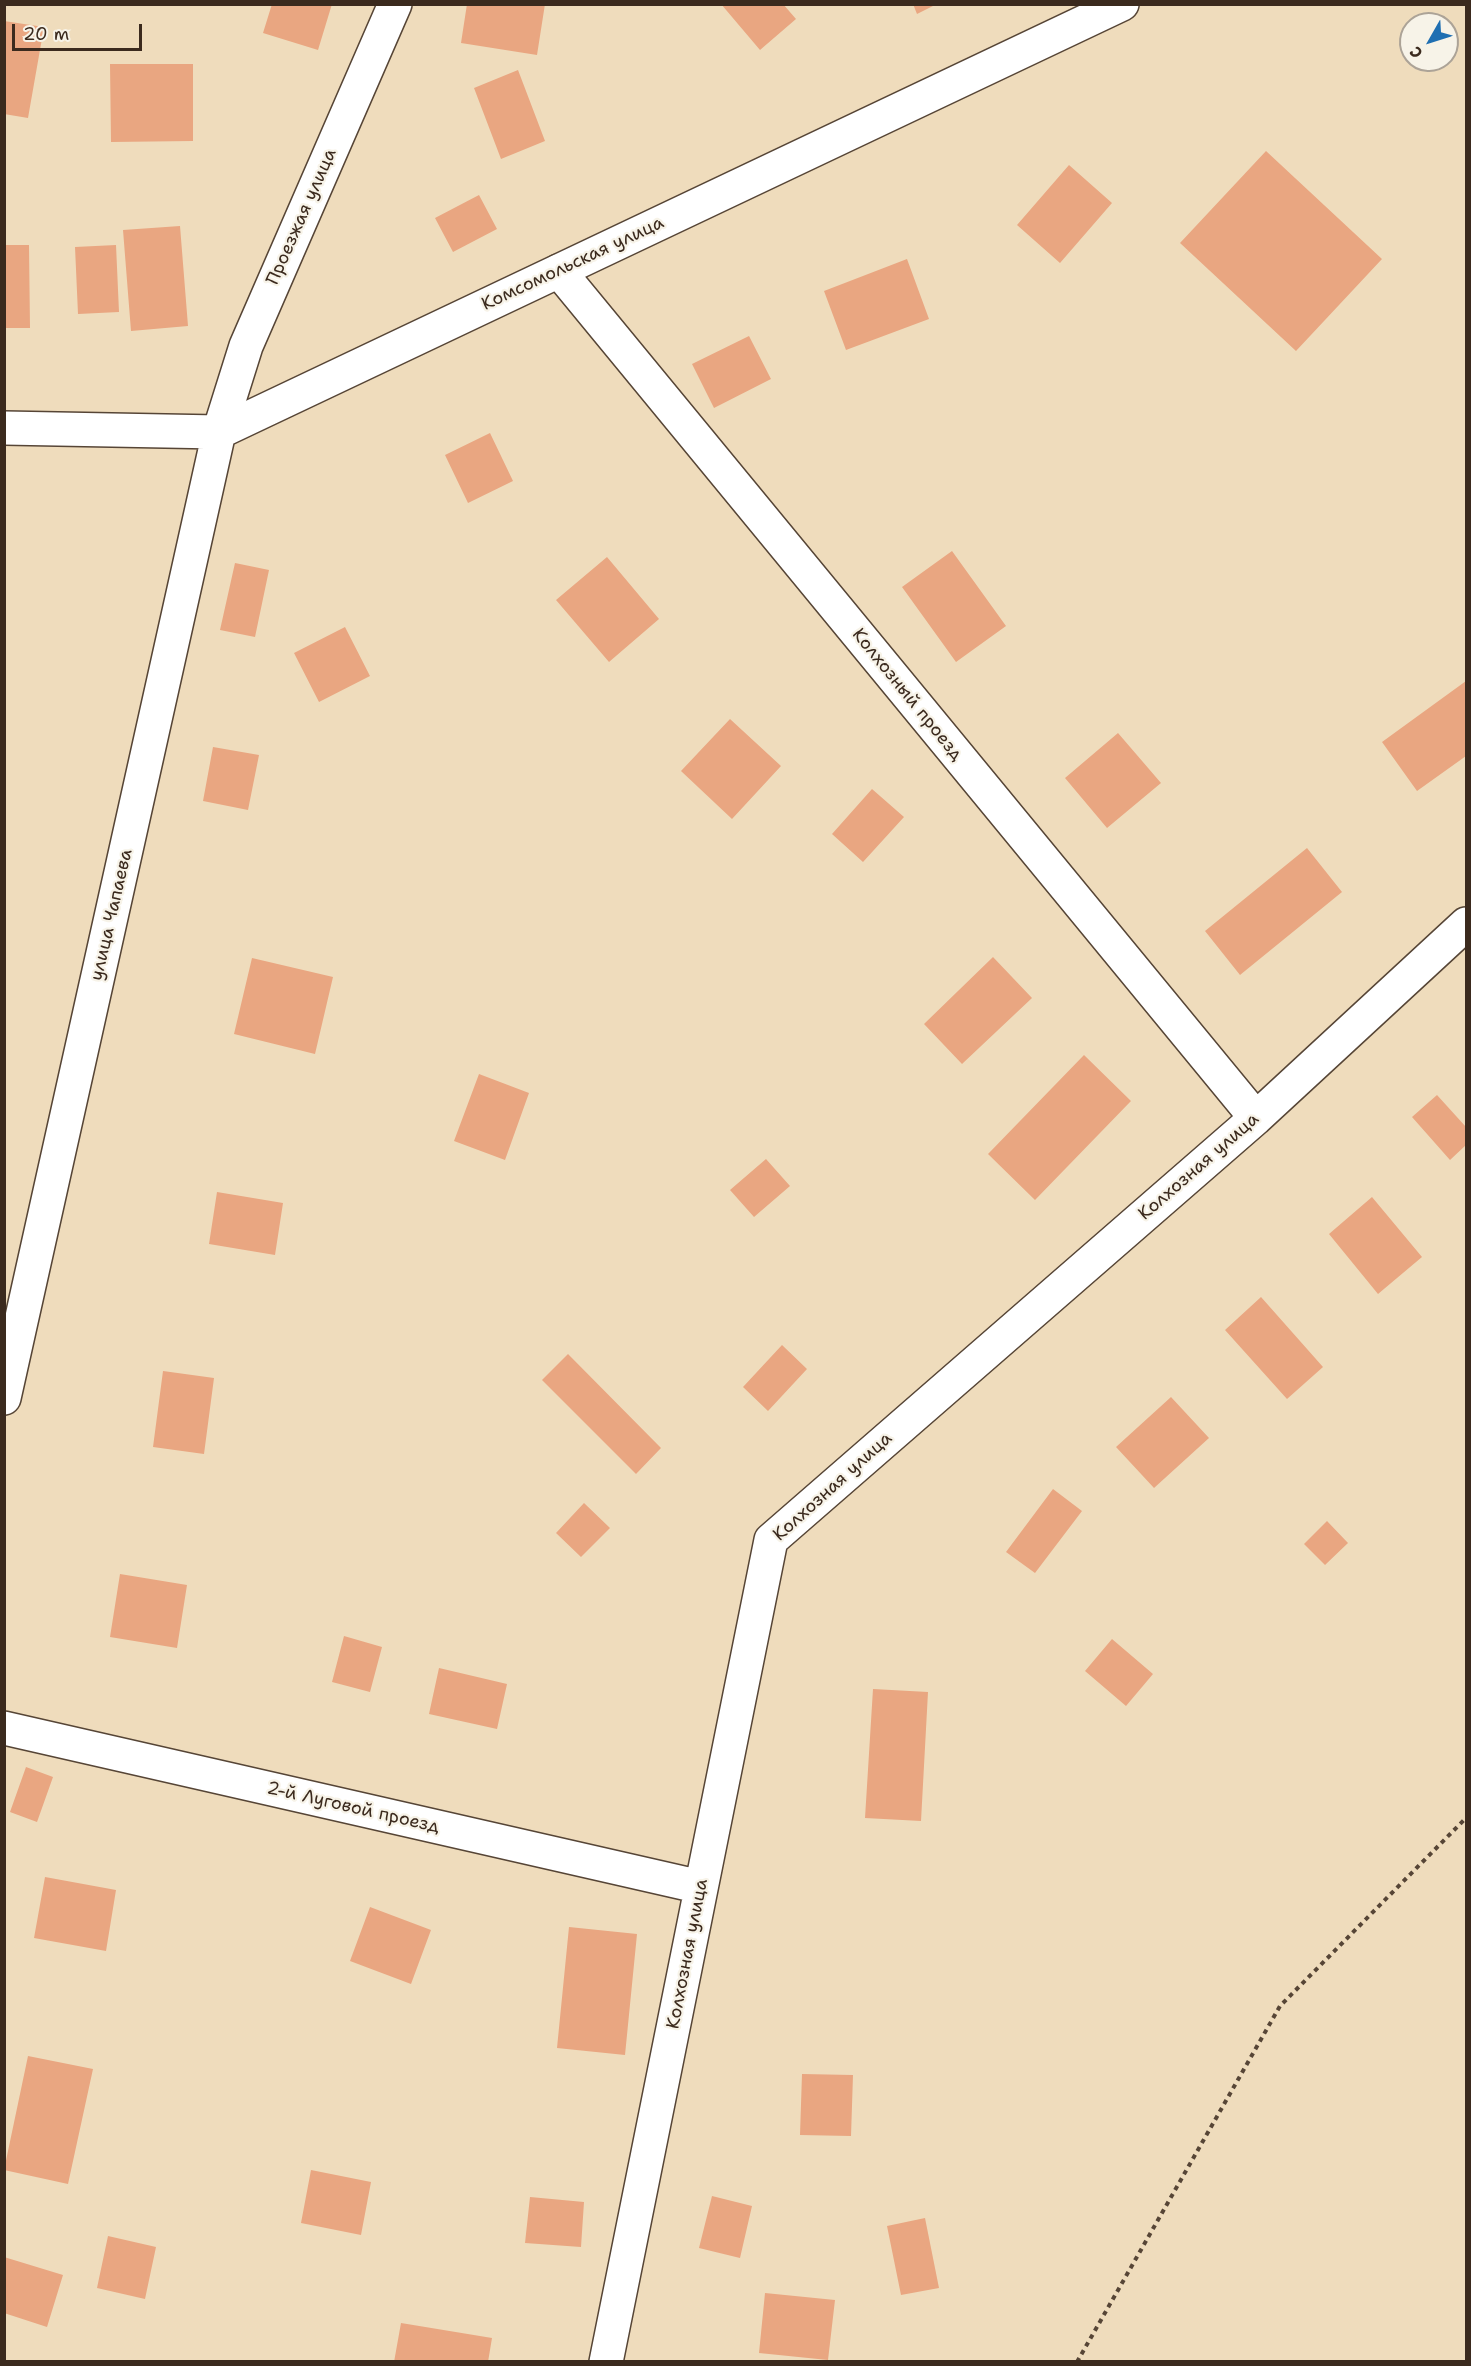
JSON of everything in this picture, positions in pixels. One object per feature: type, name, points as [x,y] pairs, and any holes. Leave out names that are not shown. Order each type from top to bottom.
[{"type":"street","name":"Проезжая улица","points":[[219,432],[246,346],[395,4]]},
{"type":"street","name":"Комсомольская улица","points":[[4,428],[219,432],[1122,4]]},
{"type":"street","name":"Колхозный проезд","points":[[559,271],[1256,1118]]},
{"type":"street","name":"улица Чапаева","points":[[4,1398],[219,432]]},
{"type":"street","name":"Колхозная улица","points":[[606,2361],[771,1540],[1256,1118],[1467,924]]},
{"type":"street","name":"2-й Луговой проезд","points":[[4,1728],[701,1887]]},
{"type":"path","points":[[1077,2361],[1280,2006],[1467,1818]]},
{"type":"building","points":[[272,4],[332,4],[318,50],[263,33]]},
{"type":"building","points":[[467,4],[545,4],[537,55],[461,43]]},
{"type":"building","points":[[721,4],[783,4],[796,19],[760,50]]},
{"type":"building","points":[[913,4],[937,4],[917,14]]},
{"type":"building","points":[[4,21],[44,27],[28,118],[4,114]]},
{"type":"building","points":[[110,64],[193,64],[193,141],[111,142]]},
{"type":"building","points":[[518,70],[545,141],[501,159],[474,88]]},
{"type":"building","points":[[1266,151],[1382,259],[1296,351],[1180,243]]},
{"type":"building","points":[[1069,165],[1112,203],[1060,263],[1017,225]]},
{"type":"building","points":[[479,195],[497,229],[453,252],[435,218]]},
{"type":"building","points":[[180,226],[188,326],[131,331],[123,230]]},
{"type":"building","points":[[4,245],[29,245],[30,328],[4,328]]},
{"type":"building","points":[[116,245],[119,312],[78,314],[75,247]]},
{"type":"building","points":[[907,259],[929,319],[846,350],[824,291]]},
{"type":"building","points":[[749,336],[771,379],[714,408],[692,364]]},
{"type":"building","points":[[490,433],[513,481],[468,503],[445,455]]},
{"type":"building","points":[[952,551],[1006,626],[956,662],[902,587]]},
{"type":"building","points":[[607,557],[659,619],[609,662],[556,600]]},
{"type":"building","points":[[235,563],[269,570],[255,637],[220,630]]},
{"type":"building","points":[[345,627],[370,676],[319,702],[294,653]]},
{"type":"building","points":[[1466,681],[1466,756],[1417,791],[1382,742]]},
{"type":"building","points":[[730,719],[781,766],[732,819],[681,771]]},
{"type":"building","points":[[1118,733],[1161,783],[1107,828],[1065,778]]},
{"type":"building","points":[[213,747],[259,755],[248,810],[203,801]]},
{"type":"building","points":[[872,789],[904,817],[863,862],[832,834]]},
{"type":"building","points":[[1307,848],[1342,892],[1240,975],[1205,931]]},
{"type":"building","points":[[993,957],[1032,998],[962,1064],[924,1024]]},
{"type":"building","points":[[252,958],[333,977],[315,1054],[234,1034]]},
{"type":"building","points":[[1084,1055],[1131,1101],[1035,1200],[988,1154]]},
{"type":"building","points":[[479,1074],[529,1093],[505,1160],[454,1141]]},
{"type":"building","points":[[1437,1095],[1466,1127],[1466,1145],[1450,1160],[1412,1117]]},
{"type":"building","points":[[766,1159],[790,1186],[754,1217],[730,1190]]},
{"type":"building","points":[[217,1192],[283,1203],[275,1255],[209,1244]]},
{"type":"building","points":[[1372,1197],[1422,1257],[1378,1294],[1329,1234]]},
{"type":"building","points":[[1261,1297],[1323,1367],[1287,1399],[1225,1330]]},
{"type":"building","points":[[782,1345],[807,1369],[768,1411],[743,1387]]},
{"type":"building","points":[[568,1354],[661,1448],[636,1474],[542,1380]]},
{"type":"building","points":[[163,1371],[214,1378],[204,1454],[153,1447]]},
{"type":"building","points":[[1171,1397],[1209,1438],[1154,1488],[1116,1447]]},
{"type":"building","points":[[1053,1489],[1082,1511],[1035,1573],[1006,1552]]},
{"type":"building","points":[[584,1503],[610,1528],[581,1557],[556,1533]]},
{"type":"building","points":[[1327,1521],[1348,1543],[1325,1565],[1304,1544]]},
{"type":"building","points":[[120,1574],[187,1585],[177,1648],[110,1637]]},
{"type":"building","points":[[344,1636],[382,1647],[370,1692],[332,1682]]},
{"type":"building","points":[[1112,1639],[1153,1674],[1126,1706],[1085,1671]]},
{"type":"building","points":[[439,1668],[507,1684],[497,1729],[429,1714]]},
{"type":"building","points":[[873,1689],[928,1692],[921,1821],[865,1818]]},
{"type":"building","points":[[26,1767],[53,1777],[37,1822],[10,1812]]},
{"type":"building","points":[[45,1877],[116,1890],[106,1951],[34,1938]]},
{"type":"building","points":[[370,1907],[431,1930],[411,1984],[350,1961]]},
{"type":"building","points":[[569,1927],[637,1934],[625,2055],[557,2048]]},
{"type":"building","points":[[28,2056],[93,2069],[68,2184],[4,2170]]},
{"type":"building","points":[[802,2074],[853,2075],[851,2136],[800,2135]]},
{"type":"building","points":[[311,2170],[371,2182],[361,2235],[301,2223]]},
{"type":"building","points":[[712,2196],[752,2206],[740,2258],[699,2248]]},
{"type":"building","points":[[530,2197],[584,2202],[581,2247],[525,2243]]},
{"type":"building","points":[[925,2218],[939,2288],[901,2295],[887,2226]]},
{"type":"building","points":[[108,2236],[156,2247],[145,2299],[97,2288]]},
{"type":"building","points":[[4,2257],[63,2275],[47,2327],[4,2313]]},
{"type":"building","points":[[765,2293],[835,2300],[828,2360],[759,2353]]},
{"type":"building","points":[[401,2323],[492,2338],[488,2362],[394,2362]]}]
